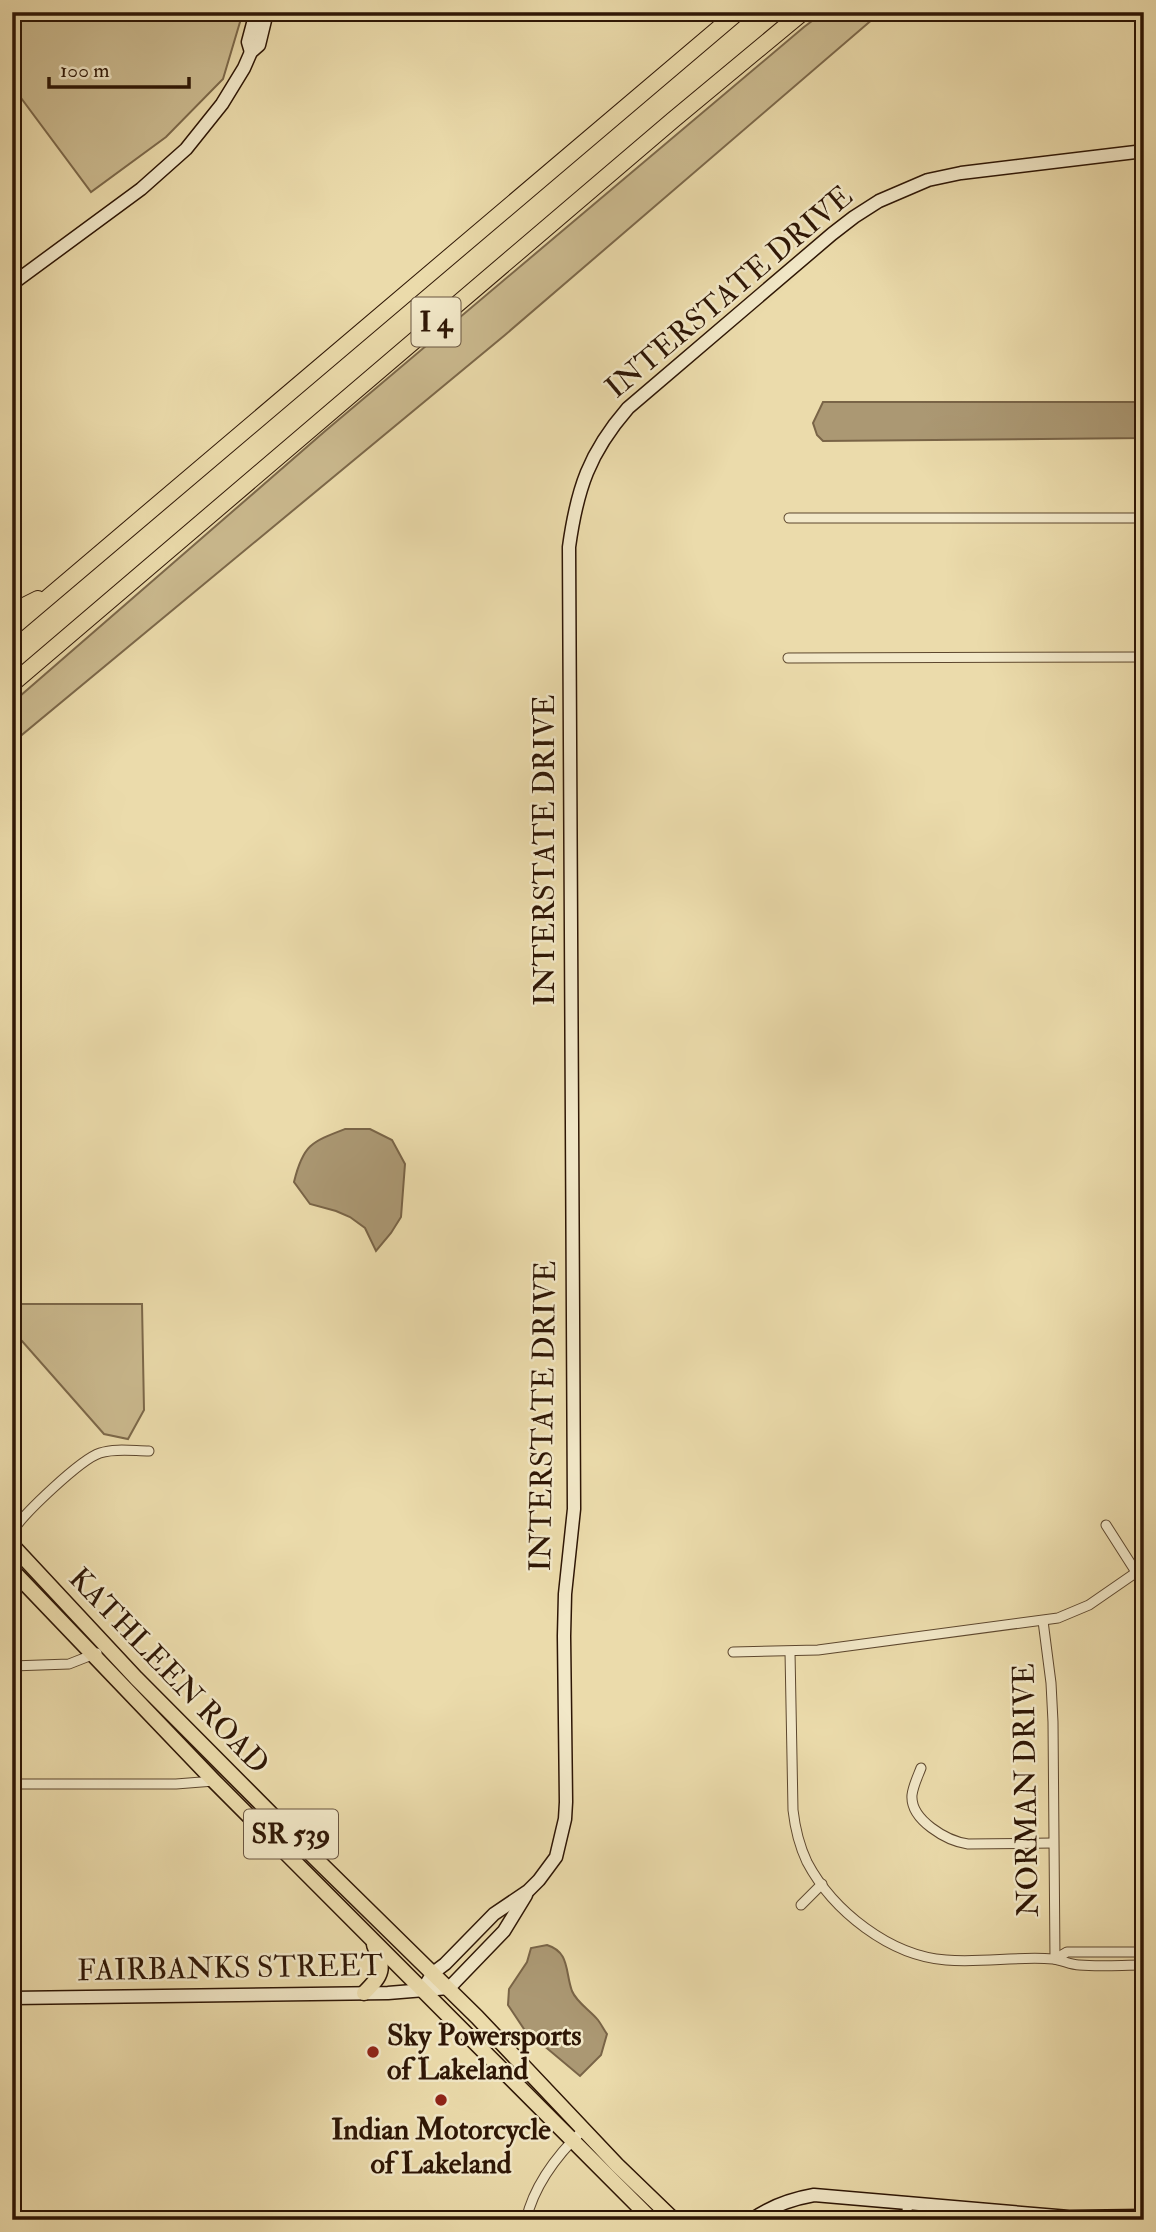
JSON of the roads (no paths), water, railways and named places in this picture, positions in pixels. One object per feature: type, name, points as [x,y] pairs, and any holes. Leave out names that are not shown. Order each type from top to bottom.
[{"type":"highway","points":[[631,103],[723,12]]},
{"type":"highway","name":"I 4","points":[[12,628],[738,12]]},
{"type":"highway","name":"I 4","points":[[12,684],[662,129],[803,12]]},
{"type":"highway","points":[[12,612],[57,592]]},
{"type":"highway","points":[[12,691],[72,634]]},
{"type":"main road","name":"KATHLEEN ROAD","points":[[12,1545],[108,1647],[317,1860],[449,1988],[617,2165],[674,2220]]},
{"type":"main road","name":"KATHLEEN ROAD","points":[[12,1570],[214,1781],[652,2220]]},
{"type":"main road","points":[[364,1993],[381,1973],[380,1959],[371,1938]]},
{"type":"street","points":[[251,52],[247,42],[256,12]]},
{"type":"street","points":[[12,284],[164,171],[210,122],[232,90],[251,52],[259,45],[267,12]]},
{"type":"street","name":"INTERSTATE DRIVE","points":[[423,1989],[433,1973],[494,1914],[528,1891],[539,1880],[556,1857],[565,1819],[565,1594],[574,1509],[569,547],[578,495],[587,470],[600,444],[628,408],[832,234],[879,201],[928,180],[961,173],[1144,150]]},
{"type":"street","points":[[789,518],[1144,518]]},
{"type":"street","points":[[788,658],[1144,657]]},
{"type":"street","points":[[12,1532],[39,1502],[88,1459],[113,1451],[149,1451]]},
{"type":"street","points":[[733,1652],[790,1652],[849,1647],[1058,1618],[1089,1605],[1140,1570],[1105,1525]]},
{"type":"street","name":"NORMAN DRIVE","points":[[1043,1621],[1051,1683],[1055,1959]]},
{"type":"street","points":[[12,1666],[69,1664],[93,1656],[108,1647]]},
{"type":"street","points":[[790,1652],[796,1831],[808,1862],[822,1884],[865,1928],[906,1951],[945,1960],[1055,1959],[1077,1965],[1144,1965]]},
{"type":"street","points":[[921,1768],[912,1794],[913,1803],[928,1825],[941,1835],[958,1843],[968,1844],[1054,1843]]},
{"type":"street","points":[[12,1784],[176,1784],[214,1781]]},
{"type":"street","points":[[801,1905],[822,1884]]},
{"type":"street","name":"INTERSTATE DRIVE","points":[[449,1988],[504,1931],[528,1891]]},
{"type":"street","points":[[1055,1959],[1067,1952],[1144,1952]]},
{"type":"street","name":"FAIRBANKS STREET","points":[[12,1998],[364,1993],[449,1988]]},
{"type":"street","points":[[526,2220],[533,2198],[560,2154],[584,2129]]},
{"type":"street","points":[[751,2220],[777,2204],[814,2195],[1069,2217],[1144,2217]]},
{"type":"street","points":[[906,2220],[908,2202]]},
{"type":"place","name":"Sky Powersports of Lakeland","points":[[373,2052]]},
{"type":"place","name":"Indian Motorcycle of Lakeland","points":[[441,2100]]}]
